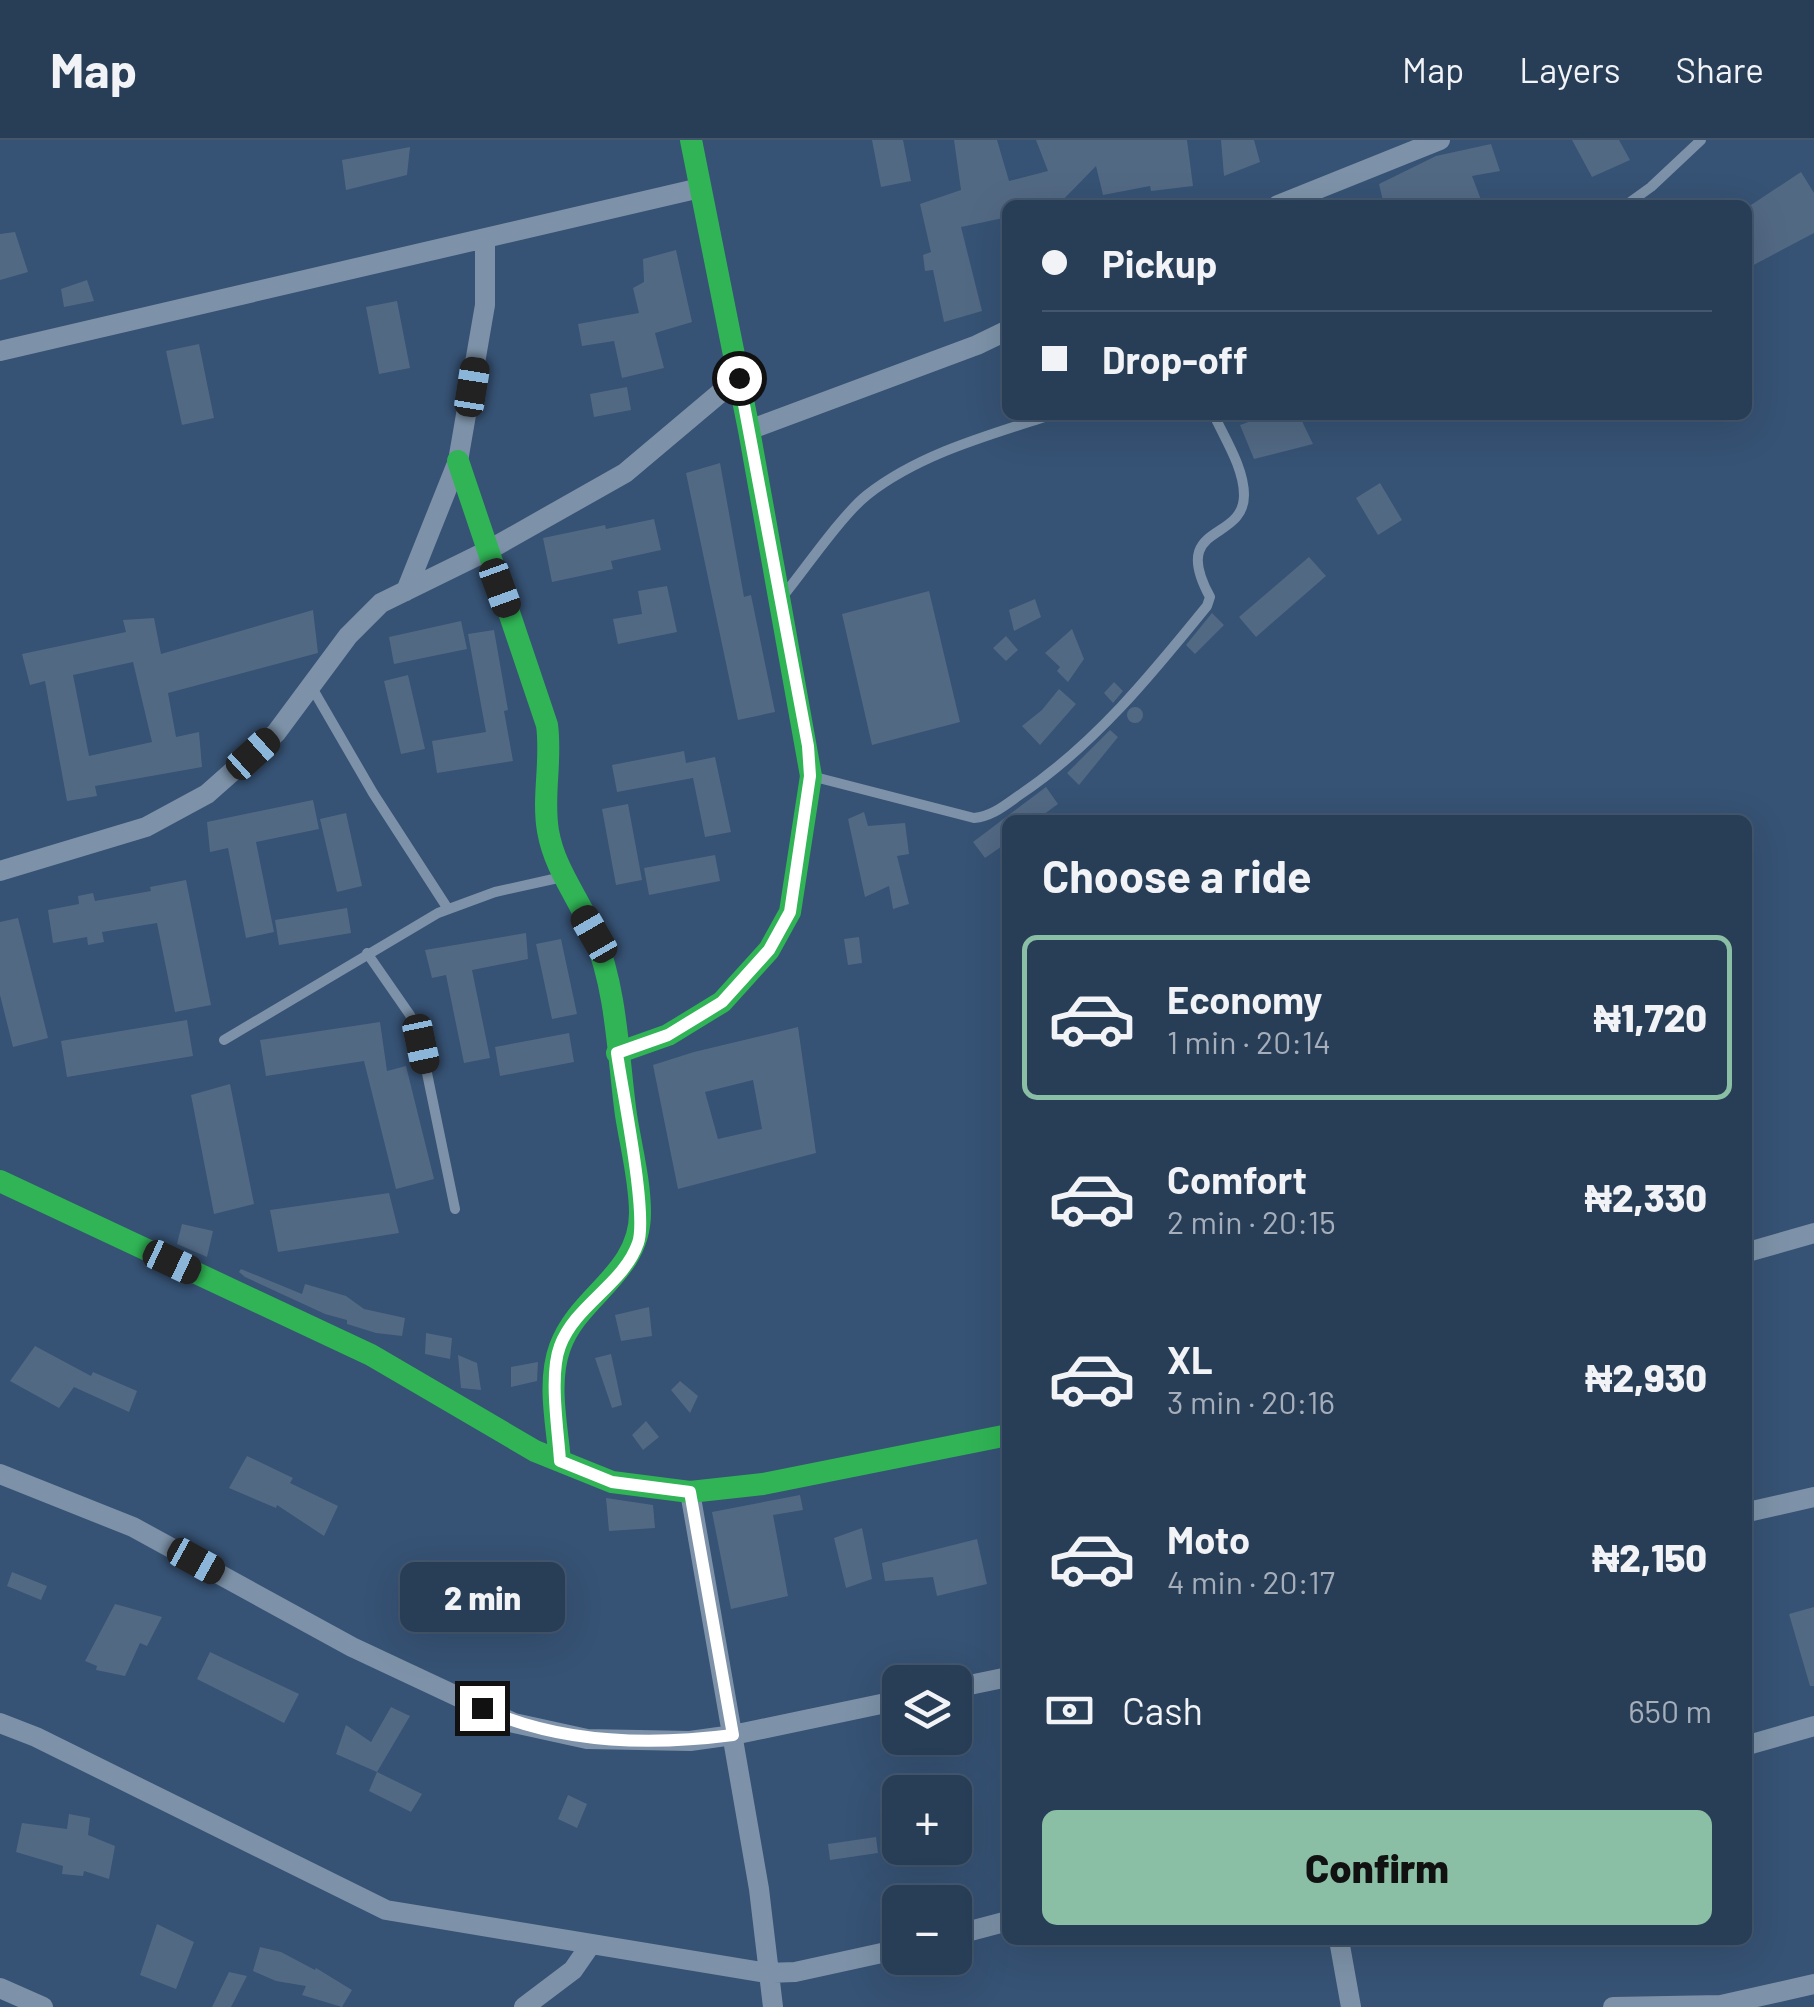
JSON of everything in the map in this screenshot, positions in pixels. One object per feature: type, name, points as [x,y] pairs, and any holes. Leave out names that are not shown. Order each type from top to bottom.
[{"type":"street","points":[[1290,200],[1440,140]]},
{"type":"street","points":[[617,1053],[668,1035],[722,1002],[769,950],[790,912],[810,776],[749,430],[700,188],[696,141]]},
{"type":"street","points":[[0,350],[700,188]]},
{"type":"street","points":[[406,591],[458,462],[485,305],[485,238]]},
{"type":"street","points":[[749,430],[1002,333]]},
{"type":"street","points":[[0,871],[146,827],[207,794],[276,733],[348,636],[381,604],[488,552],[626,473],[739,378]]},
{"type":"street","points":[[458,462],[547,725],[551,752],[546,798],[548,832],[562,877],[594,934],[606,974],[640,1213],[640,1240],[629,1260],[568,1330],[559,1347],[556,1368],[560,1461]]},
{"type":"street","points":[[0,1181],[370,1355],[535,1451],[612,1482],[690,1492],[763,1484],[1002,1435]]},
{"type":"street","points":[[1752,1251],[1814,1233]]},
{"type":"street","points":[[0,1474],[133,1527],[352,1647],[514,1723],[587,1739],[690,1741],[882,1704]]},
{"type":"street","points":[[690,1492],[760,1889],[773,2007]]},
{"type":"street","points":[[1752,1511],[1814,1497]]},
{"type":"street","points":[[972,1684],[1002,1678]]},
{"type":"street","points":[[0,1723],[36,1737],[386,1910],[767,1973],[795,1972],[882,1953]]},
{"type":"street","points":[[1752,1744],[1814,1726]]},
{"type":"street","points":[[972,1931],[1002,1923]]},
{"type":"street","points":[[524,2007],[573,1970],[590,1944]]},
{"type":"street","points":[[1340,1945],[1351,2007]]},
{"type":"street","points":[[1612,2007],[1720,2004],[1814,1984]]},
{"type":"street","points":[[0,1988],[43,2007]]},
{"type":"lane","points":[[1633,200],[1701,140]]},
{"type":"lane","points":[[780,601],[864,497],[901,472],[990,434],[1035,420]]},
{"type":"lane","points":[[810,776],[974,818],[990,816],[1064,762],[1141,687],[1207,606],[1210,597],[1197,574],[1196,560],[1202,545],[1239,513],[1244,498],[1241,476],[1216,420]]},
{"type":"lane","points":[[311,686],[373,793],[448,909]]},
{"type":"lane","points":[[224,1040],[448,909],[495,892],[562,877]]},
{"type":"lane","points":[[367,953],[410,1015],[421,1044],[456,1209]]},
{"type":"building","points":[[872,140],[903,140],[911,181],[881,187]]},
{"type":"building","points":[[954,140],[997,140],[1009,181],[1048,171],[1036,140],[1187,140],[1193,186],[1151,191],[1150,186],[1103,195],[1096,166],[1063,200],[1002,200],[1002,218],[961,227],[982,311],[944,322],[933,270],[925,271],[923,255],[931,252],[920,204],[961,190]]},
{"type":"building","points":[[1221,140],[1254,140],[1260,162],[1224,176]]},
{"type":"building","points":[[1572,140],[1619,140],[1630,160],[1592,177]]},
{"type":"building","points":[[1491,144],[1500,171],[1472,176],[1481,200],[1383,200],[1379,184],[1436,156]]},
{"type":"building","points":[[410,147],[407,175],[346,190],[342,160]]},
{"type":"building","points":[[1801,172],[1814,193],[1814,233],[1752,266],[1752,204]]},
{"type":"building","points":[[15,232],[28,272],[0,280],[0,234]]},
{"type":"building","points":[[676,250],[692,322],[655,333],[664,368],[622,378],[614,341],[582,346],[578,324],[639,313],[633,288],[644,282],[643,259]]},
{"type":"building","points":[[87,280],[94,301],[64,307],[61,289]]},
{"type":"building","points":[[397,301],[410,368],[379,374],[366,307]]},
{"type":"building","points":[[199,344],[214,418],[182,425],[166,351]]},
{"type":"building","points":[[627,387],[631,410],[594,417],[590,394]]},
{"type":"building","points":[[1254,420],[1301,420],[1313,444],[1254,459],[1240,425]]},
{"type":"building","points":[[720,463],[744,597],[751,595],[775,712],[738,720],[686,473]]},
{"type":"building","points":[[1380,483],[1402,520],[1378,535],[1356,498]]},
{"type":"building","points":[[654,519],[661,550],[611,561],[613,569],[552,582],[543,538]]},
{"type":"building","points":[[1309,557],[1326,576],[1256,637],[1239,617]]},
{"type":"building","points":[[667,586],[677,632],[618,644],[613,619],[642,614],[638,591]]},
{"type":"building","points":[[929,591],[960,722],[872,745],[842,614]]},
{"type":"building","points":[[1035,599],[1041,617],[1014,631],[1009,610]]},
{"type":"building","points":[[313,610],[318,653],[168,693],[176,737],[199,732],[202,767],[95,786],[97,796],[67,801],[45,681],[30,685],[22,654],[126,632],[123,620],[154,618],[161,654]],"holes":[[[133,662],[152,742],[89,756],[73,675]]]},
{"type":"building","points":[[1212,613],[1224,625],[1195,654],[1186,645]]},
{"type":"building","points":[[461,621],[467,649],[394,664],[389,637]]},
{"type":"building","points":[[1072,629],[1084,659],[1068,682],[1057,671],[1060,667],[1045,653]]},
{"type":"building","points":[[494,630],[513,761],[437,773],[432,741],[486,732],[468,634]]},
{"type":"building","points":[[1006,636],[1018,650],[1006,661],[993,648]]},
{"type":"building","points":[[408,675],[425,749],[401,754],[384,681]]},
{"type":"building","points":[[1114,682],[1123,691],[1113,703],[1104,693]]},
{"type":"building","points":[[1059,689],[1076,704],[1040,745],[1022,726]]},
{"type":"building","points":[[1135,707],[1143,715],[1135,723],[1127,715]]},
{"type":"building","points":[[1110,730],[1118,737],[1079,785],[1067,773]]},
{"type":"building","points":[[684,751],[686,763],[715,757],[731,832],[705,837],[693,778],[617,792],[612,765]]},
{"type":"building","points":[[1046,787],[1058,804],[1043,815],[1009,815]]},
{"type":"building","points":[[313,800],[319,829],[256,842],[274,932],[246,938],[228,848],[210,852],[207,822]]},
{"type":"building","points":[[628,804],[642,880],[616,885],[602,809]]},
{"type":"building","points":[[864,812],[868,826],[905,823],[909,854],[897,856],[909,904],[893,909],[889,886],[865,897],[848,819]]},
{"type":"building","points":[[346,813],[362,886],[337,892],[320,819]]},
{"type":"building","points":[[1002,820],[1002,846],[985,858],[973,842]]},
{"type":"building","points":[[715,855],[720,881],[649,895],[644,868]]},
{"type":"building","points":[[186,880],[211,1005],[175,1012],[157,923],[102,932],[104,942],[88,945],[87,937],[53,943],[48,910],[79,904],[78,896],[93,893],[95,901]]},
{"type":"building","points":[[347,908],[351,933],[279,945],[275,920]]},
{"type":"building","points":[[18,918],[48,1038],[13,1047],[0,995],[0,922]]},
{"type":"building","points":[[526,933],[528,959],[472,970],[490,1058],[464,1063],[446,975],[432,978],[425,950]]},
{"type":"building","points":[[859,937],[862,963],[848,965],[844,939]]},
{"type":"building","points":[[561,939],[577,1014],[552,1019],[536,944]]},
{"type":"building","points":[[187,1020],[193,1056],[67,1077],[61,1041]]},
{"type":"building","points":[[380,1022],[387,1071],[406,1066],[434,1179],[396,1189],[364,1061],[266,1076],[260,1040]]},
{"type":"building","points":[[798,1027],[816,1153],[678,1189],[653,1065]],"holes":[[[753,1080],[762,1129],[718,1139],[705,1092]]]},
{"type":"building","points":[[569,1033],[574,1062],[500,1076],[495,1047]]},
{"type":"building","points":[[230,1084],[254,1204],[214,1214],[191,1095]]},
{"type":"building","points":[[389,1193],[399,1233],[278,1252],[270,1210]]},
{"type":"building","points":[[182,1224],[213,1231],[207,1257],[177,1244]]},
{"type":"building","points":[[241,1269],[302,1294],[305,1284],[346,1296],[364,1309],[405,1318],[402,1336],[347,1324],[347,1320],[325,1314],[245,1277],[239,1272]]},
{"type":"building","points":[[649,1307],[652,1336],[621,1341],[615,1315]]},
{"type":"building","points":[[426,1333],[452,1338],[450,1359],[425,1354]]},
{"type":"building","points":[[35,1346],[91,1376],[93,1372],[137,1391],[129,1412],[74,1387],[59,1408],[10,1381]]},
{"type":"building","points":[[611,1354],[622,1405],[612,1408],[595,1358]]},
{"type":"building","points":[[458,1355],[477,1363],[481,1390],[461,1388]]},
{"type":"building","points":[[538,1362],[537,1381],[511,1387],[511,1367]]},
{"type":"building","points":[[680,1381],[698,1396],[690,1413],[671,1390]]},
{"type":"building","points":[[646,1421],[659,1437],[643,1450],[632,1435]]},
{"type":"building","points":[[247,1456],[338,1506],[324,1536],[277,1505],[276,1508],[229,1488]]},
{"type":"building","points":[[800,1495],[803,1510],[773,1515],[788,1596],[731,1609],[712,1512]]},
{"type":"building","points":[[606,1498],[653,1505],[655,1528],[609,1531]]},
{"type":"building","points":[[862,1528],[872,1579],[846,1588],[834,1538]]},
{"type":"building","points":[[977,1539],[987,1584],[937,1596],[933,1577],[885,1581],[882,1563]]},
{"type":"building","points":[[442,1560],[476,1585],[460,1610],[425,1587]]},
{"type":"building","points":[[12,1572],[47,1586],[41,1600],[7,1586]]},
{"type":"building","points":[[115,1604],[162,1617],[147,1646],[140,1643],[125,1676],[96,1670],[97,1666],[85,1661]]},
{"type":"building","points":[[1814,1607],[1814,1686],[1810,1686],[1789,1614]]},
{"type":"building","points":[[210,1652],[299,1694],[284,1723],[197,1679]]},
{"type":"building","points":[[391,1707],[410,1716],[377,1772],[336,1754],[346,1725],[371,1742]]},
{"type":"building","points":[[377,1772],[422,1794],[411,1812],[369,1791]]},
{"type":"building","points":[[568,1795],[587,1804],[577,1828],[558,1819]]},
{"type":"building","points":[[69,1814],[90,1818],[88,1835],[115,1846],[109,1879],[84,1871],[83,1876],[62,1874],[63,1866],[16,1852],[22,1823],[67,1829]]},
{"type":"building","points":[[876,1837],[878,1853],[830,1860],[828,1844]]},
{"type":"building","points":[[157,1924],[194,1942],[176,1989],[140,1975]]},
{"type":"building","points":[[260,1947],[316,1968],[352,1990],[342,2007],[302,1995],[306,1986],[276,1981],[253,1971]]},
{"type":"building","points":[[229,1972],[247,1976],[231,2007],[212,2007]]},
{"type":"traffic: fast","points":[[617,1053],[668,1035],[722,1002],[769,950],[790,912],[811,776],[749,430],[691,140]]},
{"type":"traffic: fast","points":[[458,461],[547,725],[548,831],[556,859],[594,935],[608,978],[639,1189],[640,1213],[630,1252],[569,1329],[556,1360],[553,1389],[560,1461]]},
{"type":"traffic: fast","points":[[0,1181],[371,1355],[535,1451],[612,1482],[690,1492],[763,1484],[1002,1436]]},
{"type":"route","points":[[482,1708],[514,1723],[587,1739],[690,1741],[733,1735],[690,1492],[612,1482],[560,1461],[556,1368],[559,1347],[568,1330],[629,1260],[640,1240],[640,1213],[617,1053],[668,1035],[722,1002],[769,950],[790,912],[810,776],[808,746],[739,378]]}]
